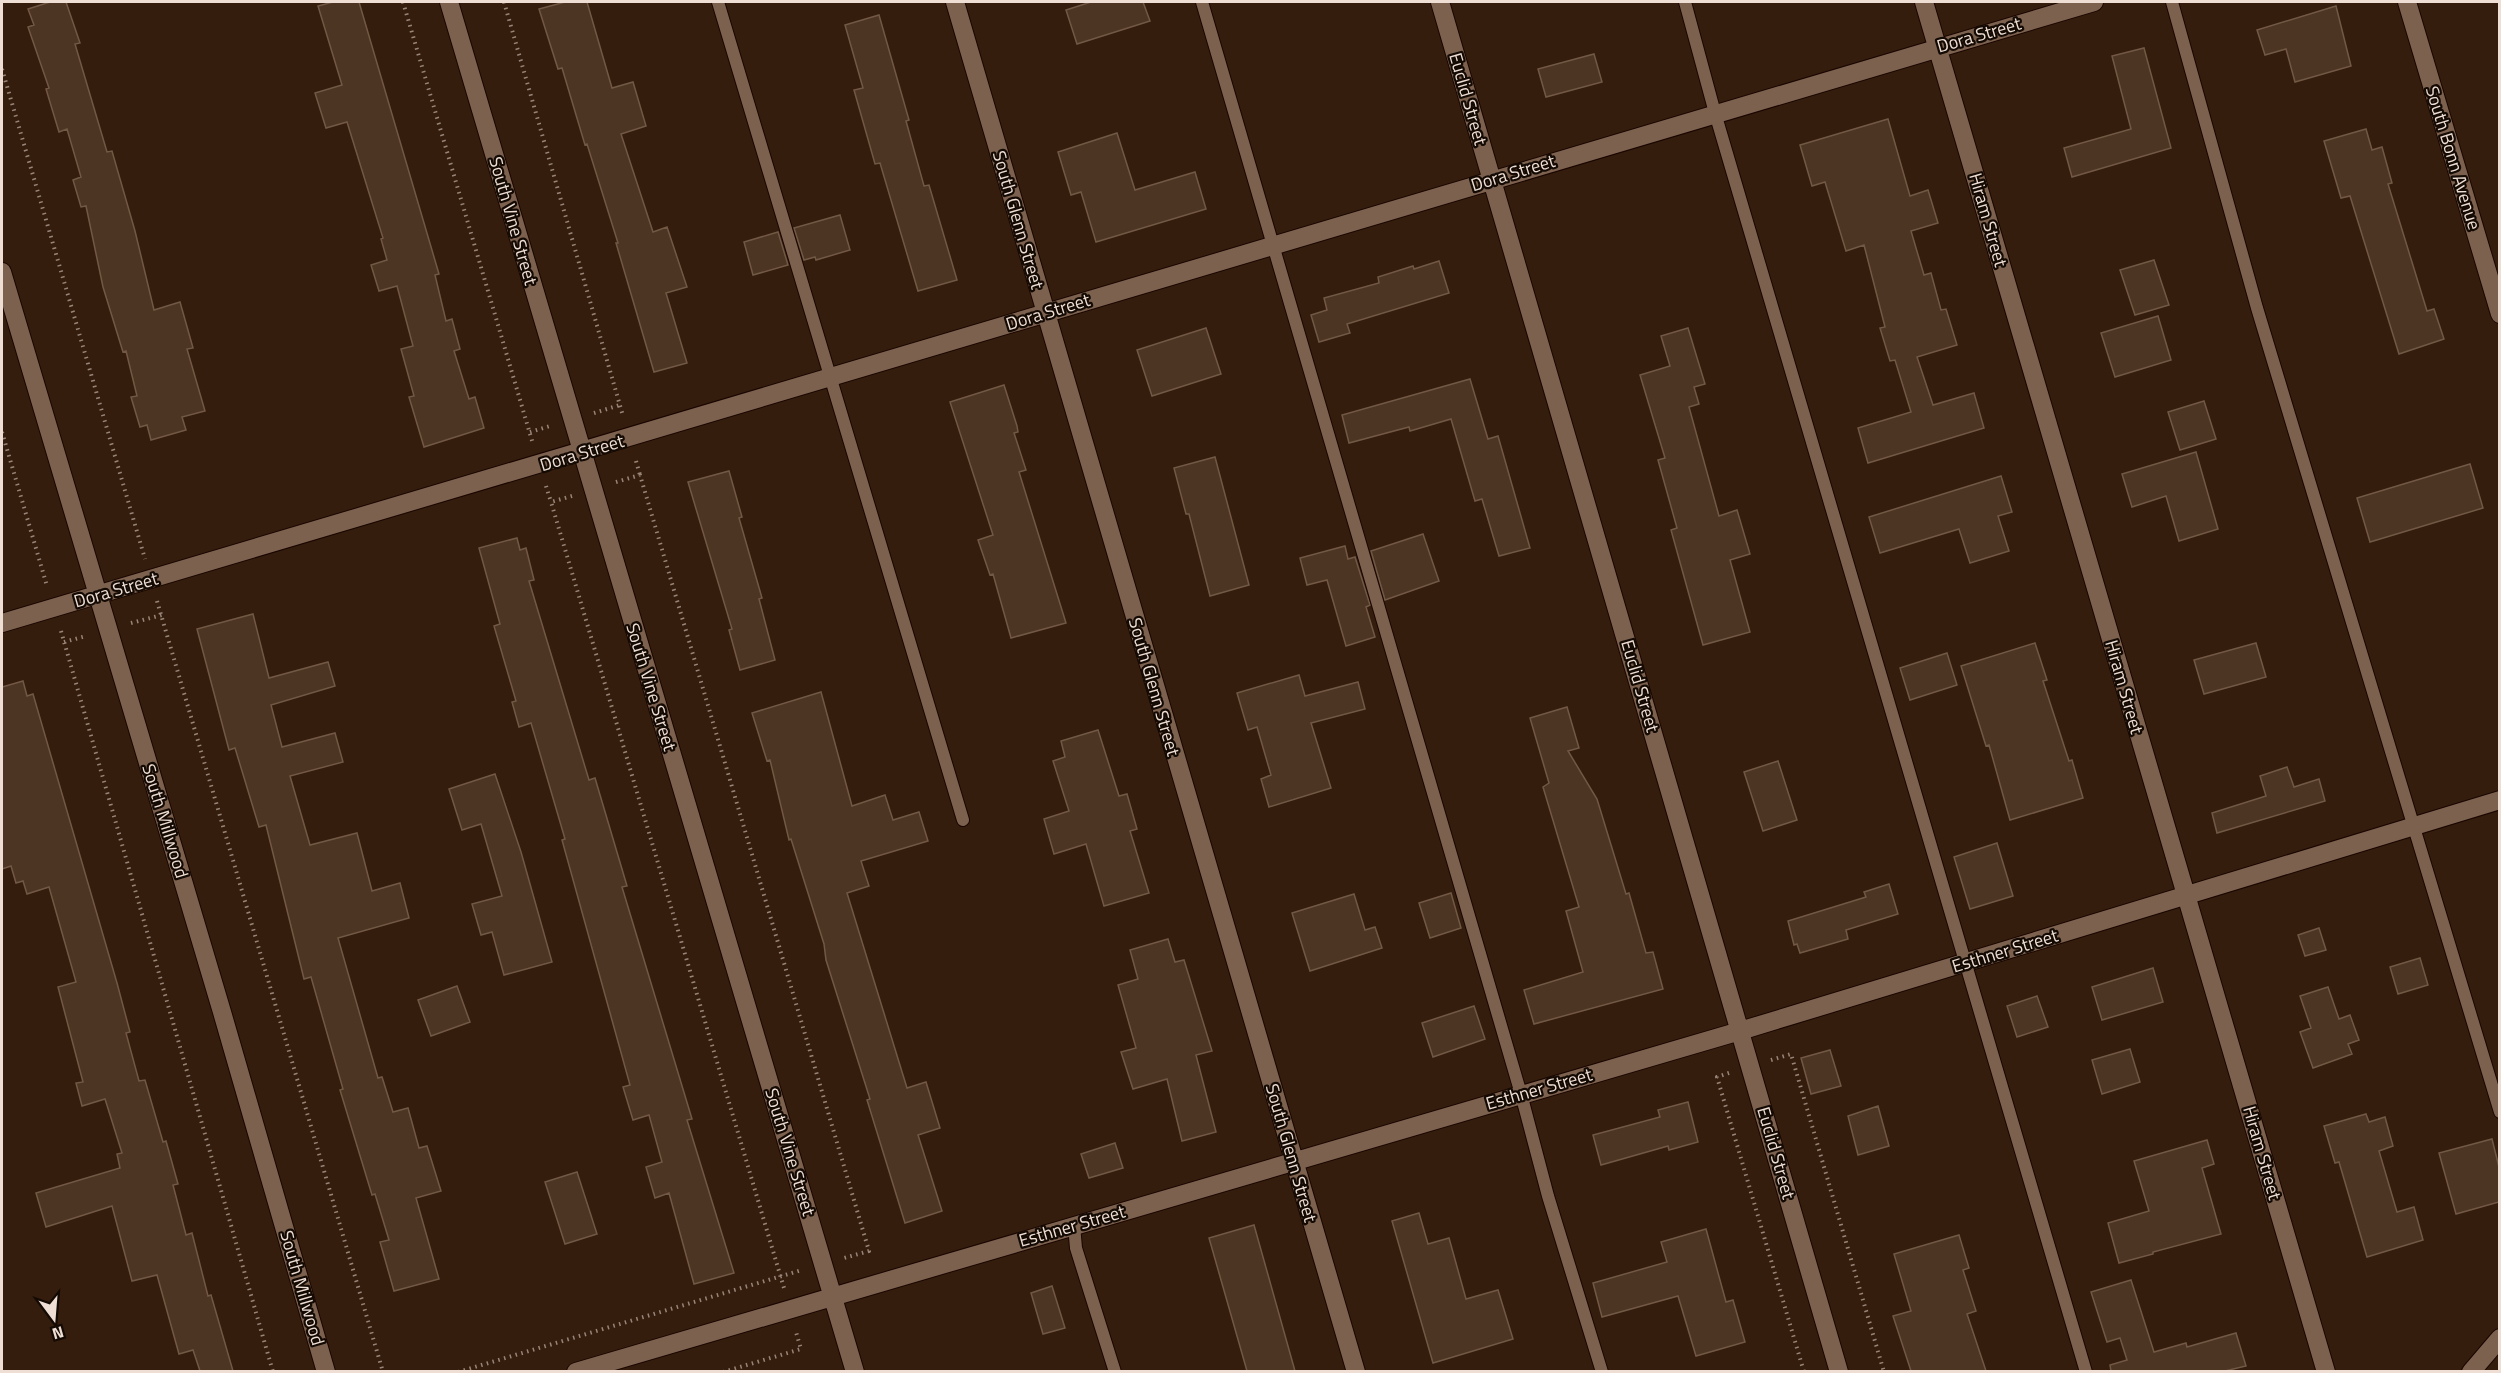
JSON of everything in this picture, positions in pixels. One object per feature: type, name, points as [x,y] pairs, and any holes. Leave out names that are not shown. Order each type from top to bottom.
[{"type":"street","name":"South Vine Street","points":[[449,2],[855,1371]]},
{"type":"street","name":"South Glenn Street","points":[[955,2],[1044,313],[1356,1371]]},
{"type":"street","name":"Euclid Street","points":[[1440,2],[1839,1371]]},
{"type":"street","name":"Hiram Street","points":[[1923,2],[2326,1371]]},
{"type":"street","name":"Dora Street","points":[[2,623],[582,454],[1492,179],[2094,2]]},
{"type":"street","name":"South Bonn Avenue","points":[[2406,2],[2499,314]]},
{"type":"street","name":"South Millwood","points":[[2,272],[226,1023],[326,1371]]},
{"type":"street","name":"Esthner Street","points":[[583,1370],[1966,963],[2499,800]]},
{"type":"street","points":[[2471,1371],[2499,1338]]},
{"type":"lane","points":[[718,2],[963,820]]},
{"type":"lane","points":[[1202,2],[1521,1094],[1548,1196],[1602,1371]]},
{"type":"lane","points":[[1685,2],[1715,113],[2086,1371]]},
{"type":"lane","points":[[2172,2],[2257,308],[2499,1112]]},
{"type":"lane","points":[[1074,1225],[1076,1248],[1115,1371]]},
{"type":"path","points":[[403,2],[551,502]]},
{"type":"path","points":[[504,2],[640,475]]},
{"type":"path","points":[[2,69],[383,1371]]},
{"type":"path","points":[[2,432],[273,1371]]},
{"type":"path","points":[[1791,1054],[1884,1371]]},
{"type":"path","points":[[458,1371],[869,1251]]},
{"type":"building","points":[[50,2],[66,2],[80,43],[75,44],[107,152],[112,151],[135,231],[154,310],[180,302],[193,348],[187,349],[205,411],[182,417],[186,430],[151,440],[147,425],[140,427],[131,397],[137,396],[126,351],[123,352],[103,287],[86,206],[81,207],[73,180],[81,177],[67,129],[59,132],[46,89],[49,88],[28,27],[34,25],[28,9]]},
{"type":"building","points":[[333,2],[359,2],[439,274],[435,275],[446,321],[452,319],[460,349],[454,351],[469,399],[475,397],[484,428],[424,447],[409,397],[414,396],[401,349],[413,346],[397,286],[379,291],[371,265],[387,260],[381,239],[383,238],[347,122],[326,128],[315,93],[342,85],[318,6]]},
{"type":"building","points":[[565,2],[587,2],[612,88],[633,82],[646,126],[621,134],[653,232],[667,227],[687,287],[666,293],[687,363],[654,372],[616,243],[618,243],[587,144],[585,145],[562,68],[558,69],[539,9]]},
{"type":"building","points":[[1091,2],[1143,2],[1150,21],[1077,44],[1066,10]]},
{"type":"building","points":[[2336,6],[2351,66],[2295,82],[2286,49],[2265,55],[2257,30]]},
{"type":"building","points":[[879,15],[909,120],[906,121],[924,186],[929,185],[957,280],[918,291],[880,163],[875,164],[854,90],[863,88],[845,25]]},
{"type":"building","points":[[2144,48],[2171,148],[2072,177],[2064,148],[2131,129],[2112,56]]},
{"type":"building","points":[[1594,54],[1602,82],[1546,97],[1538,69]]},
{"type":"building","points":[[1888,119],[1910,196],[1928,190],[1938,223],[1911,231],[1924,275],[1931,273],[1941,310],[1946,309],[1957,345],[1917,357],[1933,405],[1974,393],[1984,428],[1868,463],[1858,428],[1911,412],[1895,360],[1890,361],[1880,328],[1885,327],[1864,245],[1846,251],[1825,182],[1812,186],[1800,145]]},
{"type":"building","points":[[2366,129],[2372,150],[2382,147],[2392,183],[2388,184],[2427,311],[2434,309],[2444,339],[2399,354],[2350,196],[2341,198],[2324,141]]},
{"type":"building","points":[[1117,133],[1135,190],[1195,172],[1206,209],[1096,242],[1081,192],[1071,195],[1058,152]]},
{"type":"building","points":[[840,215],[850,250],[816,260],[815,257],[804,260],[794,228]]},
{"type":"building","points":[[778,232],[788,265],[753,275],[744,242]]},
{"type":"building","points":[[2154,260],[2169,305],[2135,315],[2120,270]]},
{"type":"building","points":[[1439,261],[1449,293],[1347,324],[1350,333],[1319,342],[1311,315],[1327,310],[1324,298],[1379,283],[1378,277]]},
{"type":"building","points":[[2158,316],[2171,360],[2115,377],[2101,333]]},
{"type":"building","points":[[1206,328],[1221,374],[1152,396],[1137,350]]},
{"type":"building","points":[[1688,328],[1705,384],[1694,387],[1699,404],[1689,407],[1719,516],[1737,510],[1750,554],[1730,560],[1750,632],[1703,645],[1671,530],[1677,528],[1658,460],[1665,458],[1640,375],[1670,366],[1661,336]]},
{"type":"building","points":[[1470,379],[1488,439],[1498,436],[1530,548],[1499,556],[1482,499],[1475,501],[1451,419],[1410,431],[1409,427],[1349,443],[1342,415]]},
{"type":"building","points":[[1004,385],[1017,426],[1018,432],[1014,433],[1026,470],[1019,472],[1066,623],[1011,638],[993,574],[990,575],[978,540],[993,535],[950,402]]},
{"type":"building","points":[[2204,401],[2216,439],[2180,450],[2168,412]]},
{"type":"building","points":[[2196,452],[2218,529],[2179,541],[2166,496],[2132,507],[2122,474]]},
{"type":"building","points":[[1215,457],[1249,585],[1210,596],[1189,514],[1186,514],[1174,468]]},
{"type":"building","points":[[2470,464],[2483,508],[2370,542],[2357,498]]},
{"type":"building","points":[[729,471],[742,517],[739,518],[762,598],[759,599],[775,660],[740,670],[729,630],[732,629],[688,482]]},
{"type":"building","points":[[2001,476],[2012,512],[1998,516],[2009,551],[1970,563],[1959,529],[1880,553],[1869,517]]},
{"type":"building","points":[[1423,534],[1439,581],[1385,600],[1371,551]]},
{"type":"building","points":[[517,538],[520,550],[526,548],[534,580],[529,581],[589,780],[595,778],[627,886],[622,887],[692,1119],[687,1120],[734,1273],[694,1284],[669,1193],[655,1198],[646,1167],[662,1162],[649,1115],[633,1120],[623,1087],[630,1085],[562,840],[565,839],[531,723],[519,727],[512,702],[516,701],[494,626],[500,624],[479,548]]},
{"type":"building","points":[[1345,546],[1348,559],[1355,557],[1370,605],[1366,607],[1375,637],[1346,646],[1327,580],[1307,585],[1300,558]]},
{"type":"building","points":[[253,614],[269,678],[328,662],[335,686],[271,705],[282,747],[335,733],[343,762],[290,776],[310,845],[357,833],[372,891],[400,883],[409,918],[338,938],[378,1078],[382,1077],[393,1112],[408,1108],[419,1148],[427,1146],[441,1191],[416,1198],[439,1279],[394,1291],[380,1242],[389,1240],[375,1194],[372,1195],[340,1090],[343,1089],[311,977],[304,979],[266,825],[259,827],[235,748],[229,750],[197,629]]},
{"type":"building","points":[[2035,643],[2047,680],[2043,681],[2069,761],[2072,760],[2083,798],[2010,820],[1989,745],[1986,746],[1961,666]]},
{"type":"building","points":[[2256,643],[2266,677],[2204,694],[2194,660]]},
{"type":"building","points":[[1947,653],[1957,685],[1910,700],[1900,668]]},
{"type":"building","points":[[1299,675],[1305,696],[1358,682],[1365,709],[1311,723],[1331,788],[1269,807],[1261,779],[1271,775],[1257,727],[1248,730],[1237,693]]},
{"type":"building","points":[[23,681],[27,696],[33,694],[117,983],[130,1032],[126,1033],[139,1081],[145,1080],[163,1142],[166,1141],[178,1184],[173,1185],[186,1235],[192,1233],[208,1296],[211,1295],[233,1371],[200,1371],[193,1350],[179,1354],[157,1275],[132,1281],[112,1206],[46,1227],[36,1193],[120,1168],[117,1154],[122,1153],[105,1099],[82,1106],[76,1083],[83,1082],[58,987],[76,982],[49,887],[27,894],[23,881],[16,883],[11,866],[2,869],[2,687]]},
{"type":"building","points":[[821,692],[852,806],[885,795],[893,820],[919,812],[928,841],[861,861],[869,886],[847,893],[907,1088],[926,1082],[940,1128],[918,1135],[942,1211],[905,1223],[867,1100],[870,1099],[826,960],[824,944],[791,839],[789,840],[770,760],[767,761],[752,713]]},
{"type":"building","points":[[1567,707],[1579,748],[1568,751],[1597,799],[1626,894],[1629,893],[1646,953],[1653,952],[1663,989],[1534,1024],[1524,990],[1583,972],[1566,911],[1579,907],[1543,787],[1549,783],[1530,718]]},
{"type":"building","points":[[1098,730],[1119,796],[1127,794],[1137,829],[1130,831],[1149,893],[1104,906],[1086,844],[1054,854],[1044,819],[1069,811],[1053,761],[1065,757],[1061,741]]},
{"type":"building","points":[[1778,761],[1797,820],[1763,831],[1744,772]]},
{"type":"building","points":[[2287,767],[2294,787],[2319,779],[2325,801],[2217,833],[2212,813],[2266,796],[2260,776]]},
{"type":"building","points":[[495,774],[521,852],[552,962],[504,975],[492,932],[481,935],[472,904],[502,896],[481,824],[462,830],[449,789]]},
{"type":"building","points":[[1997,843],[2013,896],[1970,909],[1954,857]]},
{"type":"building","points":[[1889,884],[1898,914],[1846,930],[1848,939],[1800,953],[1797,944],[1794,945],[1788,921],[1866,897],[1864,892]]},
{"type":"building","points":[[1451,893],[1461,928],[1430,938],[1419,903]]},
{"type":"building","points":[[1354,894],[1365,930],[1375,927],[1382,948],[1310,971],[1292,913]]},
{"type":"building","points":[[2319,928],[2326,950],[2305,956],[2298,935]]},
{"type":"building","points":[[1168,939],[1175,962],[1184,960],[1212,1051],[1196,1055],[1216,1132],[1182,1141],[1167,1079],[1133,1089],[1121,1052],[1136,1048],[1118,985],[1138,979],[1130,950]]},
{"type":"building","points":[[2420,958],[2428,985],[2398,994],[2390,967]]},
{"type":"building","points":[[2153,968],[2163,1002],[2102,1020],[2092,987]]},
{"type":"building","points":[[457,986],[470,1022],[431,1036],[418,1000]]},
{"type":"building","points":[[2328,987],[2339,1019],[2350,1015],[2359,1040],[2348,1044],[2352,1054],[2313,1068],[2300,1032],[2311,1028],[2300,996]]},
{"type":"building","points":[[2037,996],[2048,1027],[2017,1037],[2007,1006]]},
{"type":"building","points":[[1474,1006],[1485,1039],[1433,1057],[1422,1023]]},
{"type":"building","points":[[2130,1049],[2140,1082],[2102,1094],[2092,1060]]},
{"type":"building","points":[[1830,1050],[1841,1086],[1811,1094],[1801,1058]]},
{"type":"building","points":[[1688,1102],[1698,1142],[1669,1150],[1668,1146],[1601,1165],[1593,1135],[1660,1117],[1658,1110]]},
{"type":"building","points":[[1878,1106],[1889,1146],[1858,1155],[1848,1116]]},
{"type":"building","points":[[2366,1114],[2369,1122],[2385,1117],[2393,1146],[2379,1151],[2397,1212],[2414,1207],[2423,1240],[2367,1257],[2339,1162],[2335,1163],[2324,1126]]},
{"type":"building","points":[[2492,1139],[2499,1167],[2499,1202],[2456,1214],[2439,1153]]},
{"type":"building","points":[[2207,1140],[2214,1164],[2202,1168],[2221,1234],[2119,1263],[2108,1223],[2149,1211],[2134,1161]]},
{"type":"building","points":[[1115,1143],[1123,1168],[1089,1178],[1081,1154]]},
{"type":"building","points":[[577,1172],[597,1234],[565,1244],[545,1182]]},
{"type":"building","points":[[1419,1213],[1428,1244],[1449,1238],[1466,1299],[1498,1290],[1513,1339],[1433,1363],[1392,1221]]},
{"type":"building","points":[[1254,1225],[1295,1371],[1247,1371],[1209,1238]]},
{"type":"building","points":[[1706,1229],[1726,1302],[1733,1300],[1745,1342],[1696,1356],[1678,1296],[1602,1317],[1593,1283],[1667,1262],[1661,1242]]},
{"type":"building","points":[[1959,1235],[1969,1268],[1963,1270],[1976,1311],[1967,1314],[1986,1371],[1911,1371],[1893,1316],[1911,1311],[1894,1254]]},
{"type":"building","points":[[2131,1280],[2154,1352],[2186,1343],[2187,1347],[2236,1333],[2246,1366],[2225,1371],[2111,1371],[2110,1365],[2127,1360],[2120,1338],[2107,1342],[2091,1292]]},
{"type":"building","points":[[1052,1286],[1065,1328],[1043,1334],[1031,1293]]}]
